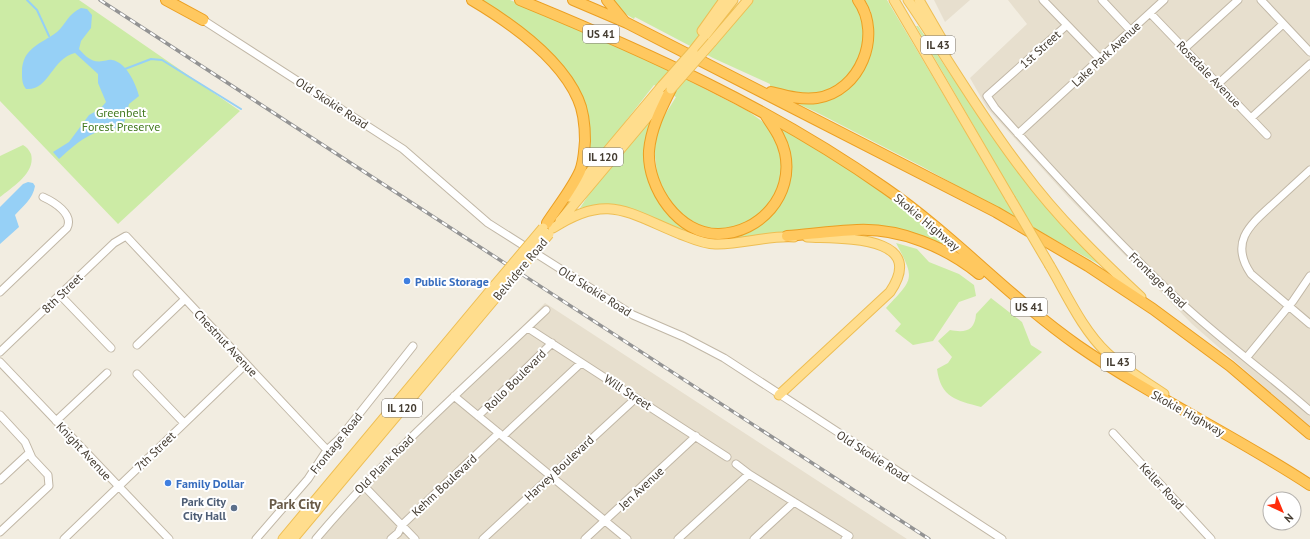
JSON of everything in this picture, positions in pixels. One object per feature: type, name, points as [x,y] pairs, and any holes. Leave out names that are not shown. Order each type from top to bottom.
[{"type":"highway","points":[[166,0],[203,20]]},
{"type":"highway","points":[[174,0],[203,20]]},
{"type":"highway","points":[[472,0],[519,33],[541,52],[563,74],[578,99],[585,131],[584,153],[580,170],[548,228]]},
{"type":"highway","name":"Skokie Highway","points":[[520,0],[617,41],[762,111],[825,148],[887,189],[1076,344],[1149,392],[1310,484]]},
{"type":"highway","name":"US 41","points":[[574,0],[627,24],[996,212],[1088,266],[1153,309],[1230,366],[1310,434]]},
{"type":"highway","points":[[607,0],[627,24]]},
{"type":"highway","points":[[750,86],[799,99],[818,98],[839,89],[855,75],[862,63],[868,46],[869,32],[867,18],[858,0]]},
{"type":"highway","points":[[667,87],[652,130],[649,152],[650,169],[662,198],[672,211],[694,228],[708,232],[718,234],[741,230],[753,224],[770,210],[781,194],[786,170],[786,156],[779,136],[762,111]]},
{"type":"highway","points":[[787,236],[858,230],[891,232],[920,240],[961,260],[1036,319],[1076,344]]},
{"type":"main road","points":[[706,38],[724,0]]},
{"type":"main road","name":"Belvidere Road","points":[[292,539],[499,287],[667,87],[706,38],[733,0]]},
{"type":"main road","name":"Belvidere Road","points":[[667,87],[693,50],[748,0]]},
{"type":"main road","name":"IL 43","points":[[894,0],[1081,320],[1106,352],[1125,368],[1215,429]]},
{"type":"main road","name":"IL 43","points":[[908,0],[1024,173],[1112,270],[1153,309]]},
{"type":"main road","points":[[919,0],[959,69],[968,91]]},
{"type":"main road","points":[[548,228],[577,214],[603,207],[619,209],[698,241],[715,244],[787,236],[876,242],[888,248],[898,260],[900,269],[897,281],[890,292],[779,395]]},
{"type":"main road","name":"Belvidere Road","points":[[283,539],[499,287]]},
{"type":"street","points":[[1043,0],[1100,59]]},
{"type":"street","points":[[1102,0],[1131,31]]},
{"type":"street","name":"Lake Park Avenue","points":[[1018,134],[1164,0]]},
{"type":"street","points":[[1184,48],[1238,0]]},
{"type":"street","points":[[1261,0],[1310,52]]},
{"type":"street","name":"Rosedale Avenue","points":[[1150,13],[1267,135]]},
{"type":"street","name":"Old Skokie Road","points":[[203,20],[403,149],[488,223],[633,315],[702,346],[724,358],[1002,539]]},
{"type":"street","points":[[1218,84],[1283,24]]},
{"type":"street","name":"1st Street","points":[[1018,134],[995,108],[987,96],[1067,25]]},
{"type":"street","points":[[1251,118],[1310,64]]},
{"type":"street","name":"Frontage Road","points":[[1018,134],[1140,264],[1208,327],[1247,357],[1310,411]]},
{"type":"street","points":[[1310,170],[1247,228],[1242,243],[1244,261],[1251,274],[1310,324]]},
{"type":"street","points":[[0,292],[67,228],[70,223],[58,205],[43,197]]},
{"type":"street","name":"8th Street","points":[[0,352],[114,243],[126,236]]},
{"type":"street","name":"Chestnut Avenue","points":[[126,236],[327,450]]},
{"type":"street","points":[[1247,357],[1289,306],[1310,276]]},
{"type":"street","points":[[60,295],[111,348]]},
{"type":"street","points":[[137,345],[184,299]]},
{"type":"street","name":"Old Plank Road","points":[[316,539],[352,496],[364,486],[373,474],[546,310]]},
{"type":"street","name":"Will Street","points":[[528,328],[728,457]]},
{"type":"street","name":"Rollo Boulevard","points":[[478,416],[552,343]]},
{"type":"street","name":"Frontage Road","points":[[256,539],[308,479],[327,450],[340,438],[413,346]]},
{"type":"street","name":"Knight Avenue","points":[[0,362],[169,539]]},
{"type":"street","name":"Kehm Boulevard","points":[[392,539],[402,526],[581,362]]},
{"type":"street","name":"7th Street","points":[[64,539],[246,364]]},
{"type":"street","points":[[56,420],[107,373]]},
{"type":"street","points":[[137,374],[184,423]]},
{"type":"street","points":[[454,396],[627,539]]},
{"type":"street","name":"Harvey Boulevard","points":[[483,539],[636,398]]},
{"type":"street","points":[[0,415],[25,442],[29,453],[48,475],[49,486],[0,532]]},
{"type":"street","name":"Keller Road","points":[[1112,433],[1210,539]]},
{"type":"street","name":"Jen Avenue","points":[[585,539],[696,436]]},
{"type":"street","points":[[0,480],[29,453]]},
{"type":"street","points":[[736,464],[748,474],[847,537]]},
{"type":"street","points":[[678,539],[748,474]]},
{"type":"street","points":[[364,486],[415,539]]},
{"type":"street","points":[[754,539],[794,502]]},
{"type":"shaded area","points":[[934,0],[970,0],[945,22]]},
{"type":"shaded area","points":[[1008,0],[1310,0],[1310,427],[1192,324],[1068,197],[987,108],[970,78],[1027,24]]},
{"type":"shaded area","points":[[545,303],[907,539],[315,539]]},
{"type":"green space","name":"Greenbelt Forest Preserve","points":[[0,0],[79,0],[240,111],[118,224],[0,101]]},
{"type":"green space","points":[[479,0],[510,0],[560,20],[650,61],[748,111],[767,125],[780,145],[783,179],[768,209],[739,227],[712,229],[697,224],[680,213],[665,194],[657,174],[654,146],[658,126],[676,97],[654,85],[582,177],[588,151],[589,129],[584,107],[574,83]]},
{"type":"green space","points":[[611,0],[721,0],[698,29],[720,40],[753,0],[857,0],[866,23],[860,63],[837,87],[813,95],[784,92],[713,58],[635,17],[634,19],[619,10]]},
{"type":"green space","points":[[865,0],[887,0],[977,151],[1017,201],[916,26],[918,26],[993,138],[1102,266],[921,166],[816,112],[776,94],[825,99],[856,72],[864,63],[872,42],[872,29],[869,13],[871,12]]},
{"type":"green space","points":[[657,109],[649,171],[686,225],[738,234],[786,190],[779,127],[835,158],[861,176],[912,214],[986,275],[902,230],[727,240],[702,238],[616,205],[600,204],[580,208],[599,179]]},
{"type":"green space","points":[[23,145],[31,154],[32,161],[30,167],[22,179],[0,197],[0,156]]},
{"type":"green space","points":[[896,243],[917,249],[929,262],[959,274],[974,285],[976,296],[959,302],[933,341],[913,345],[895,331],[901,324],[886,308],[902,291],[909,278],[907,265]]},
{"type":"green space","points":[[991,298],[1022,322],[1031,345],[1042,352],[981,407],[957,400],[946,392],[942,386],[937,369],[948,363],[952,357],[938,341],[950,330],[968,330],[974,324],[976,314]]},
{"type":"water","points":[[81,8],[87,9],[92,15],[91,28],[81,41],[79,49],[92,60],[111,60],[122,65],[130,74],[139,96],[129,104],[124,123],[120,128],[101,131],[86,137],[59,159],[53,152],[69,142],[89,115],[100,109],[106,102],[98,83],[98,74],[75,53],[67,56],[61,61],[46,80],[40,85],[34,88],[26,89],[22,79],[23,64],[25,57],[29,52],[57,32],[73,13]]},
{"type":"water","points":[[28,182],[33,183],[35,186],[34,191],[30,199],[15,215],[19,227],[0,244],[0,207],[23,184]]},
{"type":"waterway","points":[[27,0],[37,10],[49,36]]},
{"type":"waterway","points":[[125,69],[151,59],[162,60],[241,109]]},
{"type":"railway","points":[[100,0],[929,539]]},
{"type":"place","name":"Public Storage","points":[[407,281]]},
{"type":"place","name":"Family Dollar","points":[[168,483]]},
{"type":"place","name":"Park City City Hall","points":[[234,508]]},
{"type":"district","name":"Park City","points":[[295,504]]}]
